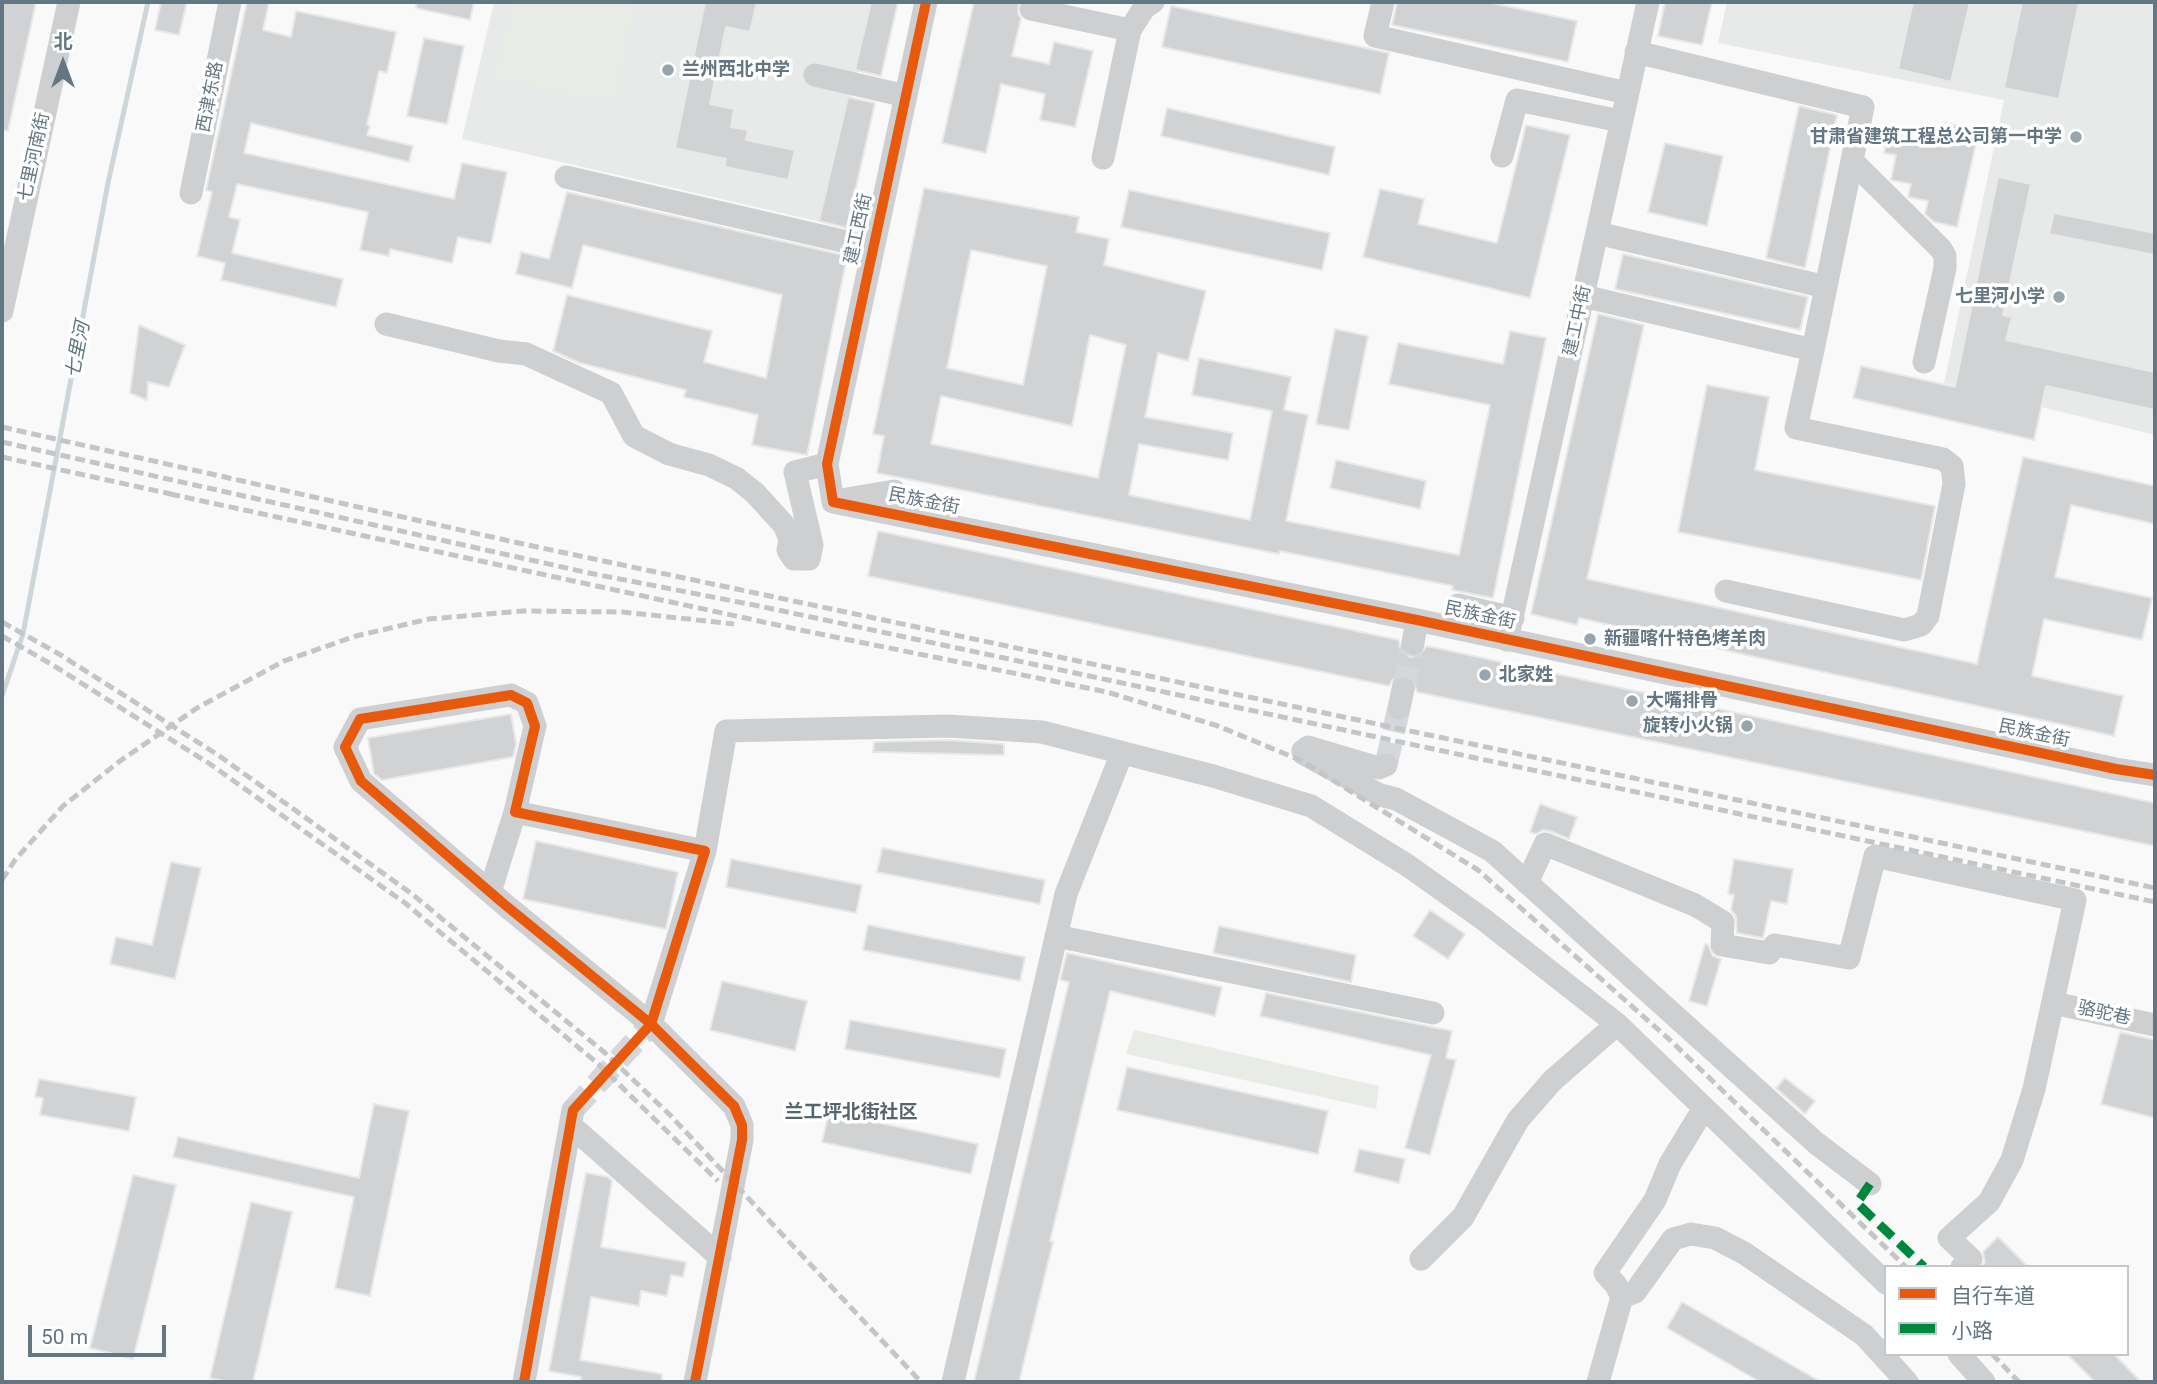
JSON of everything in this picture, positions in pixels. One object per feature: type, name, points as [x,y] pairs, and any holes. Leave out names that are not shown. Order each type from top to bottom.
[{"type":"street","name":"七里河南街","points":[[2,312],[69,2]]},
{"type":"street","name":"西津东路","points":[[191,193],[230,2]]},
{"type":"street","name":"建工西街","points":[[827,464],[926,2]]},
{"type":"street","points":[[1103,158],[1130,30],[1144,8],[1153,2]]},
{"type":"street","points":[[1383,2],[1375,36],[1627,93]]},
{"type":"street","name":"建工中街","points":[[1510,629],[1648,2]]},
{"type":"street","points":[[1031,9],[1130,30]]},
{"type":"street","points":[[1636,52],[1863,107],[1796,428],[1943,459],[1952,466],[1954,484],[1928,616],[1921,625],[1904,630],[1726,591]]},
{"type":"street","points":[[815,75],[906,96]]},
{"type":"street","points":[[1502,156],[1517,100],[1621,121]]},
{"type":"street","points":[[1852,161],[1945,256],[1945,268],[1924,362]]},
{"type":"street","points":[[566,177],[873,248]]},
{"type":"street","points":[[1597,233],[1826,287]]},
{"type":"street","points":[[1583,296],[1813,350]]},
{"type":"street","points":[[386,324],[526,355],[611,393],[634,436],[669,454],[709,465],[755,493],[784,525],[790,539],[788,550],[794,559],[808,559],[812,545],[794,471],[827,464],[834,502],[894,491]]},
{"type":"street","name":"民族金街","points":[[834,502],[1417,620],[1510,629],[2116,769],[2155,775]]},
{"type":"street","points":[[1458,605],[1510,629]]},
{"type":"street","points":[[1413,643],[1417,620]]},
{"type":"street","points":[[490,892],[515,813],[535,726],[527,703],[511,695],[360,719],[345,747],[361,781],[490,892],[651,1024],[734,1107],[742,1125],[742,1140],[695,1382]]},
{"type":"street","points":[[651,1024],[705,852],[726,731],[948,726],[1042,732],[1213,776],[1311,806],[1407,865],[1617,1024],[1884,1281]]},
{"type":"street","points":[[1386,765],[1379,768],[1308,747],[1303,751],[1304,754],[1369,789],[1396,799],[1492,851],[1806,1134],[1870,1184]]},
{"type":"street","points":[[953,1382],[1066,894],[1122,753]]},
{"type":"street","points":[[515,813],[705,852]]},
{"type":"street","points":[[1527,883],[1545,844],[1695,905],[1723,922],[1722,945],[1769,953],[1775,945],[1849,958],[1875,856],[2074,900],[2034,1089],[2012,1160],[1989,1202],[1949,1238],[1971,1258],[1964,1265]]},
{"type":"street","points":[[1056,936],[1433,1013]]},
{"type":"street","name":"骆驼巷","points":[[2053,1003],[2155,1025]]},
{"type":"street","points":[[1421,1258],[1463,1217],[1518,1120],[1552,1081],[1617,1024]]},
{"type":"street","points":[[1598,1382],[1622,1297],[1605,1273],[1654,1200],[1670,1164],[1704,1108]]},
{"type":"street","points":[[524,1382],[572,1117],[720,1257]]},
{"type":"street","points":[[1622,1297],[1634,1292],[1673,1239],[1691,1234],[1715,1238],[1744,1253],[1864,1335],[1907,1382]]},
{"type":"street","points":[[1961,1356],[1984,1382]]},
{"type":"shaded area","name":"兰州西北中学","points":[[494,2],[875,2],[821,222],[462,139]]},
{"type":"shaded area","points":[[511,2],[636,2],[614,105],[494,79]]},
{"type":"shaded area","points":[[1727,2],[2155,2],[2155,435],[1944,383],[2004,100],[1718,43]]},
{"type":"shaded area","points":[[1134,1030],[1379,1086],[1376,1109],[1126,1054]]},
{"type":"building","points":[[2,2],[36,2],[8,131],[2,130]]},
{"type":"building","points":[[161,2],[187,2],[179,35],[155,30]]},
{"type":"building","points":[[247,2],[269,2],[263,30],[291,37],[296,11],[396,32],[387,73],[379,71],[367,135],[413,146],[409,162],[251,123],[244,153],[454,199],[462,163],[507,172],[491,244],[458,237],[452,263],[390,249],[389,256],[360,250],[368,212],[237,184],[229,217],[240,220],[232,253],[343,279],[336,307],[221,280],[225,263],[197,256],[212,192],[206,190]]},
{"type":"building","points":[[417,2],[474,2],[470,20],[416,8]]},
{"type":"building","points":[[705,2],[757,2],[750,32],[726,27],[710,104],[734,109],[731,127],[748,130],[746,140],[795,150],[788,180],[725,167],[726,159],[675,148]]},
{"type":"building","points":[[871,2],[898,2],[881,76],[855,70]]},
{"type":"building","points":[[974,2],[1019,2],[1018,13],[1021,18],[1012,56],[1049,64],[1054,42],[1093,51],[1075,127],[1040,120],[1045,94],[1001,84],[986,153],[942,143]]},
{"type":"building","points":[[1397,2],[1487,2],[1577,21],[1568,62],[1392,25]]},
{"type":"building","points":[[1665,2],[1712,2],[1702,45],[1658,36]]},
{"type":"building","points":[[1913,2],[1970,2],[1951,82],[1898,69]]},
{"type":"building","points":[[2022,2],[2079,2],[2059,99],[2004,88]]},
{"type":"building","points":[[1171,6],[1389,53],[1380,94],[1162,47]]},
{"type":"building","points":[[424,38],[464,46],[447,124],[407,116]]},
{"type":"building","points":[[848,97],[875,103],[847,228],[819,221]]},
{"type":"building","points":[[1799,106],[1837,115],[1805,268],[1766,258]]},
{"type":"building","points":[[1167,108],[1335,147],[1329,175],[1161,136]]},
{"type":"building","points":[[1945,123],[1979,130],[1957,227],[1934,222],[1925,214],[1928,201],[1908,197],[1911,184],[1891,180],[1896,155],[1884,153],[1889,133],[1940,145]]},
{"type":"building","points":[[1526,125],[1570,135],[1530,298],[1363,257],[1380,189],[1424,199],[1418,224],[1497,243]]},
{"type":"building","points":[[1665,143],[1723,156],[1707,226],[1648,212]]},
{"type":"building","points":[[1998,177],[2031,184],[2003,315],[2012,317],[2006,340],[2155,372],[2155,410],[2046,386],[2034,440],[1853,398],[1861,366],[1955,387]]},
{"type":"building","points":[[924,188],[1079,217],[1076,232],[1109,239],[1104,265],[1206,291],[1188,361],[1158,353],[1145,417],[1233,433],[1228,460],[1139,444],[1129,495],[1250,520],[1272,411],[1192,395],[1199,358],[1291,377],[1284,410],[1308,415],[1286,521],[1459,555],[1490,405],[1389,384],[1398,343],[1503,364],[1510,331],[1546,338],[1493,598],[1452,590],[1453,586],[877,473],[884,436],[873,434]],"holes":[[[971,250],[1047,266],[1023,385],[947,368]],[[1090,335],[1126,345],[1098,478],[931,444],[941,396],[1072,426]]]},
{"type":"building","points":[[1129,190],[1330,233],[1322,270],[1121,227]]},
{"type":"building","points":[[567,192],[847,256],[807,455],[752,445],[758,415],[684,397],[686,390],[580,363],[553,351],[567,295],[712,331],[704,362],[766,378],[782,295],[583,245],[572,288],[516,274],[521,252],[549,259]]},
{"type":"building","points":[[2054,213],[2155,233],[2155,255],[2049,234]]},
{"type":"building","points":[[1623,254],[1808,297],[1800,330],[1615,289]]},
{"type":"building","points":[[1598,314],[1644,325],[1587,579],[1977,664],[2023,457],[2155,486],[2155,524],[2071,505],[2055,577],[2152,598],[2142,640],[2044,619],[2032,676],[2123,696],[2114,736],[1579,618],[1577,625],[1531,614]]},
{"type":"building","points":[[139,325],[185,345],[169,387],[148,382],[147,400],[130,393]]},
{"type":"building","points":[[1335,329],[1368,336],[1349,430],[1316,424]]},
{"type":"building","points":[[1707,385],[1769,397],[1755,470],[1935,506],[1921,580],[1678,532]]},
{"type":"building","points":[[1336,460],[1426,481],[1420,509],[1330,488]]},
{"type":"building","points":[[878,531],[1399,640],[1400,648],[1410,657],[1418,656],[1427,646],[2155,803],[2155,846],[1417,692],[1413,679],[1405,675],[1393,679],[1389,686],[868,576]]},
{"type":"building","points":[[511,714],[516,744],[513,757],[382,780],[374,774],[368,738]]},
{"type":"building","points":[[948,740],[1004,744],[1004,755],[873,752],[874,742]]},
{"type":"building","points":[[1540,804],[1577,817],[1569,839],[1550,831],[1543,830],[1536,834],[1530,832]]},
{"type":"building","points":[[536,841],[678,872],[666,929],[523,899]]},
{"type":"building","points":[[882,848],[1045,880],[1040,904],[877,872]]},
{"type":"building","points":[[731,859],[862,885],[856,913],[726,887]]},
{"type":"building","points":[[1734,859],[1793,869],[1787,904],[1771,901],[1763,938],[1737,933],[1736,916],[1731,910],[1734,895],[1728,894]]},
{"type":"building","points":[[171,862],[201,868],[175,979],[110,964],[116,937],[152,945]]},
{"type":"building","points":[[1430,910],[1465,934],[1448,959],[1413,936]]},
{"type":"building","points":[[868,925],[1025,957],[1020,981],[863,950]]},
{"type":"building","points":[[1219,926],[1356,955],[1351,982],[1213,953]]},
{"type":"building","points":[[1705,944],[1713,956],[1721,959],[1707,1006],[1689,1001]]},
{"type":"building","points":[[1067,953],[1222,987],[1215,1016],[1110,991],[1019,1382],[974,1382],[1069,982],[1060,980]]},
{"type":"building","points":[[722,981],[807,1001],[795,1051],[710,1030]]},
{"type":"building","points":[[1266,993],[1452,1031],[1446,1058],[1456,1060],[1430,1155],[1405,1148],[1431,1055],[1260,1016]]},
{"type":"building","points":[[850,1020],[1006,1049],[1000,1078],[845,1049]]},
{"type":"building","points":[[2120,1032],[2155,1040],[2155,1118],[2101,1104]]},
{"type":"building","points":[[1127,1067],[1328,1111],[1318,1154],[1117,1110]]},
{"type":"building","points":[[1785,1078],[1815,1101],[1805,1114],[1776,1088]]},
{"type":"building","points":[[39,1079],[136,1097],[129,1131],[40,1115],[43,1098],[35,1097]]},
{"type":"building","points":[[374,1104],[409,1111],[370,1296],[335,1288],[354,1197],[173,1157],[178,1137],[359,1178]]},
{"type":"building","points":[[829,1112],[978,1144],[971,1174],[822,1142]]},
{"type":"building","points":[[1359,1149],[1405,1159],[1399,1183],[1354,1172]]},
{"type":"building","points":[[586,1173],[608,1177],[612,1181],[601,1247],[686,1262],[683,1277],[671,1275],[667,1296],[641,1291],[639,1306],[591,1297],[580,1360],[662,1374],[662,1382],[580,1382],[581,1377],[549,1371]]},
{"type":"building","points":[[133,1175],[176,1185],[133,1359],[90,1348]]},
{"type":"building","points":[[251,1202],[292,1212],[253,1382],[228,1382],[210,1378]]},
{"type":"building","points":[[1998,1237],[2026,1265],[1983,1265],[1983,1252]]},
{"type":"building","points":[[1682,1302],[1821,1382],[1760,1382],[1667,1328]]},
{"type":"building","points":[[2069,1356],[2116,1356],[2141,1382],[2095,1382]]},
{"type":"waterway","name":"七里河","points":[[2,696],[23,634],[108,183],[148,2]]},
{"type":"tunnel","points":[[1403,689],[1413,643]]},
{"type":"tunnel","points":[[1386,765],[1399,708]]},
{"type":"tunnel","points":[[573,1110],[651,1024]]},
{"type":"railway","points":[[2,427],[523,544],[2155,888]]},
{"type":"railway","points":[[2,442],[589,573],[759,606],[2155,902]]},
{"type":"railway","points":[[2,457],[180,496]]},
{"type":"railway","points":[[170,494],[810,632],[1107,692],[1218,726],[1300,760],[1478,870],[1670,1040],[1904,1265]]},
{"type":"railway","points":[[2,880],[15,860],[63,806],[120,761],[197,708],[284,661],[356,636],[429,619],[523,611],[623,612],[734,624]]},
{"type":"railway","points":[[2,622],[59,654],[218,755],[412,894],[604,1052],[669,1114],[921,1382]]},
{"type":"railway","points":[[2,636],[210,764],[405,903],[596,1062],[718,1181]]},
{"type":"railway","points":[[1994,1356],[2019,1382]]},
{"type":"marked path","points":[[1870,1184],[1857,1203],[1922,1265]]},
{"type":"cycle path","points":[[926,2],[827,464],[833,502],[1417,620],[2116,769],[2155,775]]},
{"type":"cycle path","points":[[524,1382],[573,1110],[651,1024],[504,904],[361,781],[345,747],[360,719],[511,695],[527,703],[535,726],[515,812],[705,851],[651,1024],[734,1106],[742,1125],[742,1140],[695,1382]]},
{"type":"place","name":"兰州西北中学","points":[[668,70]]},
{"type":"place","name":"甘肃省建筑工程总公司第一中学","points":[[2076,137]]},
{"type":"place","name":"七里河小学","points":[[2059,297]]},
{"type":"place","name":"新疆喀什特色烤羊肉","points":[[1590,639]]},
{"type":"place","name":"北家姓","points":[[1485,675]]},
{"type":"place","name":"大嘴排骨","points":[[1632,701]]},
{"type":"place","name":"旋转小火锅","points":[[1747,726]]},
{"type":"district","name":"兰工坪北街社区","points":[[851,1113]]}]
